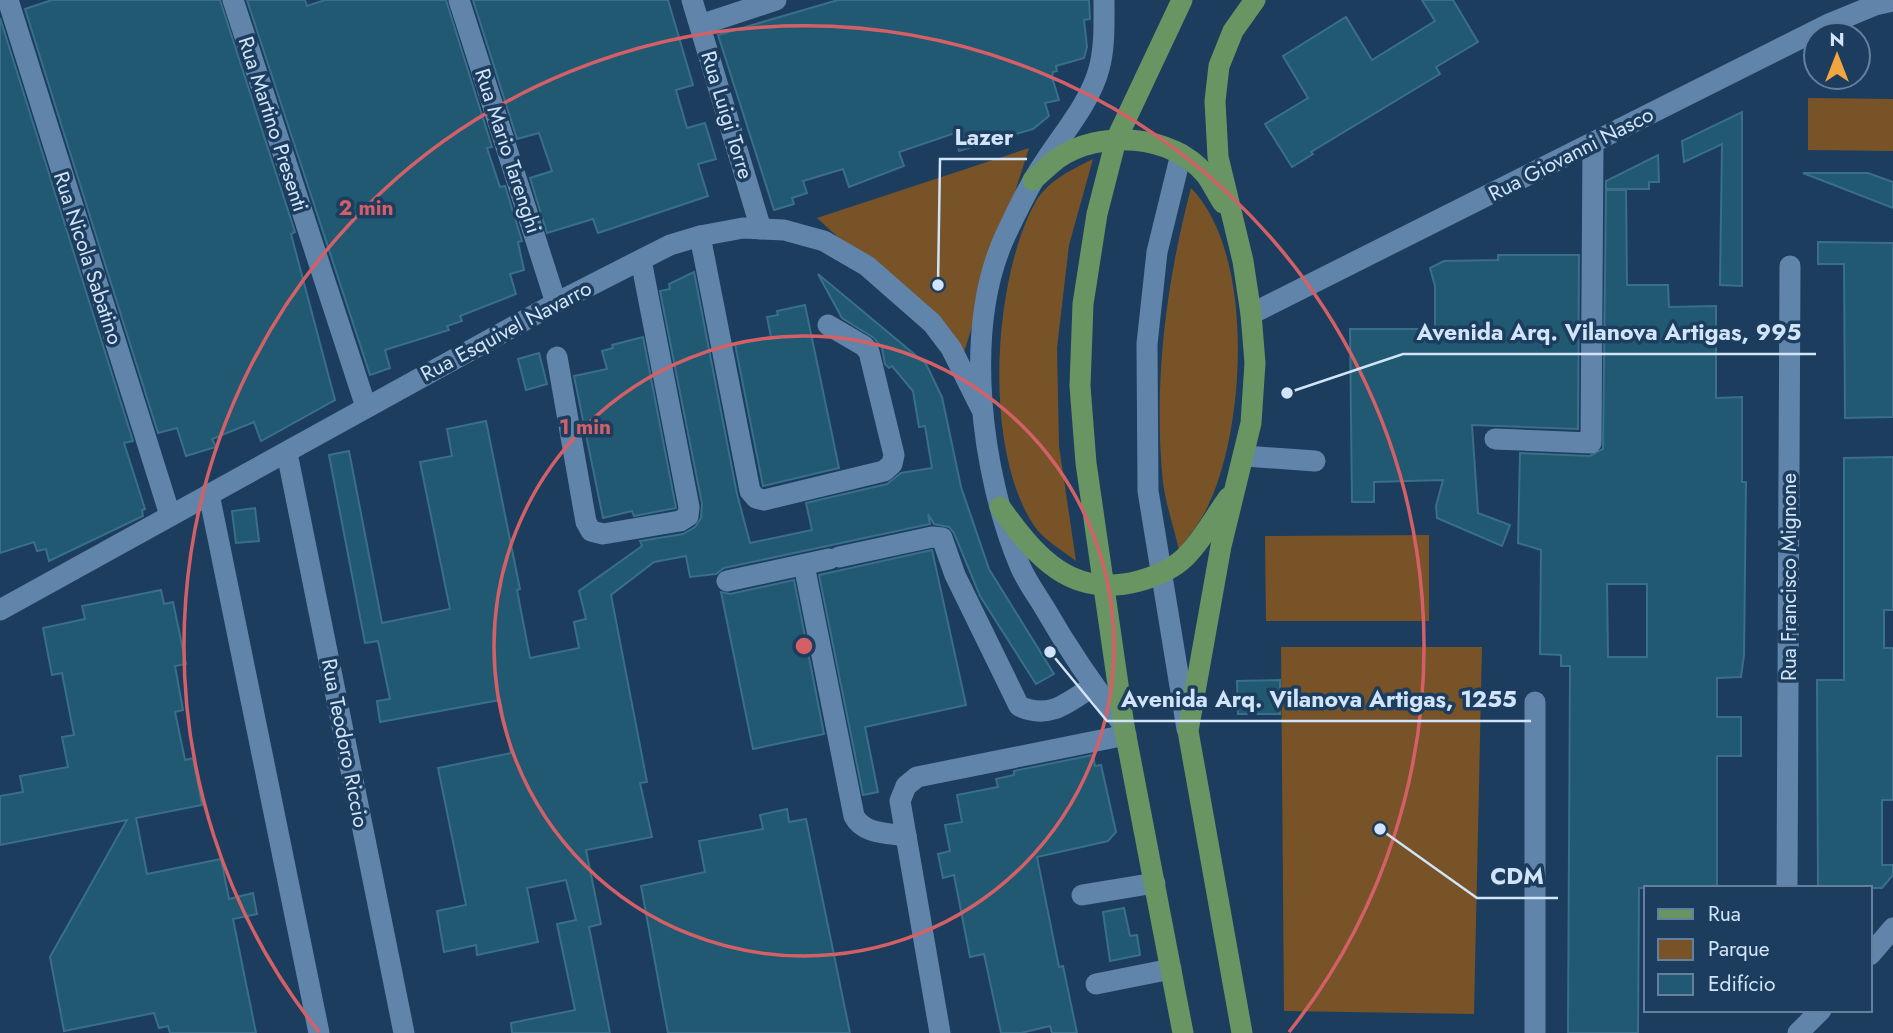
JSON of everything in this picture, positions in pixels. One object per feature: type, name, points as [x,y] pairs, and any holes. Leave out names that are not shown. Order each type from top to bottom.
[{"type":"main road","points":[[1182,0],[1116,140],[1097,214],[1083,304],[1080,386],[1086,463],[1125,730],[1183,1033]]},
{"type":"main road","points":[[1233,31],[1236,9],[1234,0]]},
{"type":"main road","points":[[1242,1033],[1188,731],[1219,559],[1251,423],[1255,363],[1251,314],[1243,261],[1218,158],[1215,101],[1219,66],[1233,31],[1255,0]]},
{"type":"main road","points":[[1033,180],[1059,158],[1084,147],[1116,140],[1161,145],[1181,154],[1205,174],[1231,216]]},
{"type":"main road","points":[[1000,507],[1030,548],[1052,567],[1082,582],[1103,587],[1161,575],[1188,554],[1237,486]]},
{"type":"street","name":"Rua Nicola Sabatino","points":[[8,0],[170,515]]},
{"type":"street","name":"Rua Martino Presenti","points":[[233,0],[366,407]]},
{"type":"street","name":"Rua Mario Tarenghi","points":[[459,0],[556,303]]},
{"type":"street","name":"Rua Luigi Torre","points":[[692,0],[761,229]]},
{"type":"street","points":[[700,25],[776,0]]},
{"type":"street","points":[[940,1033],[900,801],[905,786],[917,778],[1125,730],[1093,687],[1020,567],[987,457],[982,408],[983,341],[989,289],[1004,238],[1033,180],[1084,102],[1099,69],[1104,0]]},
{"type":"street","name":"Rua Giovanni Nasco","points":[[1251,314],[1829,24],[1875,5],[1893,1]]},
{"type":"street","points":[[1495,439],[1591,443],[1593,144]]},
{"type":"street","points":[[1181,154],[1157,252],[1147,344],[1148,491],[1188,731]]},
{"type":"street","name":"Rua Esquivel Navarro","points":[[2,605],[287,453],[556,303],[670,245],[700,236],[743,228],[785,230],[824,241],[867,266],[932,323],[951,348],[982,408]]},
{"type":"street","points":[[700,236],[750,491],[756,498],[764,500],[884,471],[892,464],[894,455],[869,352],[864,346],[828,325]]},
{"type":"street","points":[[556,357],[586,522],[591,531],[603,534],[680,521],[688,516],[690,507],[641,260]]},
{"type":"street","name":"Rua Francisco Mignone","points":[[1787,886],[1790,266]]},
{"type":"street","name":"Rua Teodoro Riccio","points":[[287,453],[404,1033]]},
{"type":"street","points":[[1245,456],[1315,461]]},
{"type":"street","points":[[209,494],[319,1033]]},
{"type":"street","points":[[727,581],[932,537],[942,538],[955,575],[1019,706],[1032,712],[1052,712],[1093,687]]},
{"type":"street","points":[[804,565],[854,816],[858,824],[867,830],[906,836]]},
{"type":"street","points":[[1535,702],[1535,1033]]},
{"type":"street","points":[[1082,895],[1155,883]]},
{"type":"street","points":[[1872,953],[1893,928]]},
{"type":"street","points":[[1096,984],[1171,969]]},
{"type":"street","points":[[1798,1033],[1815,1013]]},
{"type":"green space","points":[[1808,98],[1893,99],[1893,151],[1808,150]]},
{"type":"green space","points":[[1029,148],[964,352],[817,218]]},
{"type":"green space","points":[[1093,159],[1069,245],[1057,348],[1059,446],[1076,561],[1039,532],[1018,495],[1007,456],[999,366],[1002,320],[1010,276],[1021,237],[1035,203],[1053,182]]},
{"type":"green space","points":[[1191,188],[1212,218],[1226,255],[1235,298],[1238,345],[1230,436],[1220,476],[1206,510],[1179,550],[1163,483],[1160,446],[1161,371],[1175,260]]},
{"type":"green space","points":[[1429,535],[1429,621],[1266,621],[1265,536]]},
{"type":"green space","points":[[1281,647],[1482,647],[1474,1014],[1284,1011]]},
{"type":"building","points":[[52,0],[220,0],[295,232],[291,234],[335,400],[261,441],[254,422],[212,439],[216,447],[186,456],[177,428],[158,433],[25,9]]},
{"type":"building","points":[[247,0],[305,0],[307,6],[325,0],[446,0],[492,147],[487,148],[500,187],[505,186],[522,241],[518,242],[524,270],[510,274],[516,294],[460,316],[462,321],[447,326],[449,330],[385,350],[390,368],[370,375]]},
{"type":"building","points":[[473,0],[668,0],[693,85],[676,90],[687,128],[705,123],[716,159],[698,164],[708,196],[598,233],[593,219],[547,233],[530,178],[552,171],[539,133],[517,139]]},
{"type":"building","points":[[838,0],[1089,0],[1090,19],[1084,20],[1087,47],[1084,58],[1056,66],[1057,71],[1053,72],[1052,77],[1059,100],[1045,103],[1049,116],[1033,129],[959,151],[955,133],[899,152],[904,166],[849,187],[843,169],[803,181],[807,193],[792,198],[794,204],[774,210],[718,35]]},
{"type":"building","points":[[1422,0],[1453,0],[1478,42],[1436,67],[1440,74],[1311,152],[1313,154],[1292,167],[1265,124],[1308,98],[1283,56],[1346,17],[1372,60],[1435,21]]},
{"type":"building","points":[[0,18],[133,441],[124,443],[145,509],[142,510],[143,516],[49,561],[46,549],[37,551],[34,542],[0,553]]},
{"type":"building","points":[[1742,112],[1742,286],[1720,285],[1722,144],[1684,162],[1682,141]]},
{"type":"building","points":[[1658,155],[1659,182],[1649,182],[1649,189],[1606,189],[1606,181]]},
{"type":"building","points":[[1803,173],[1868,173],[1893,182],[1893,208]]},
{"type":"building","points":[[1606,190],[1626,190],[1627,285],[1668,285],[1669,307],[1716,306],[1716,398],[1742,397],[1742,482],[1746,482],[1744,655],[1741,677],[1717,678],[1717,717],[1741,717],[1741,756],[1717,756],[1717,886],[1639,888],[1638,1033],[1568,1033],[1570,666],[1561,666],[1561,655],[1540,654],[1541,550],[1518,543],[1520,453],[1590,456],[1603,449]],"holes":[[[1607,584],[1647,584],[1647,657],[1608,657]]]},
{"type":"building","points":[[1818,242],[1893,243],[1893,417],[1845,418],[1844,264],[1818,264]]},
{"type":"building","points":[[1498,255],[1579,255],[1578,429],[1472,425],[1478,513],[1510,525],[1502,546],[1437,518],[1436,506],[1443,480],[1374,482],[1374,502],[1352,502],[1350,329],[1435,329],[1435,286],[1430,268],[1444,261],[1498,260]]},
{"type":"building","points":[[694,272],[737,494],[750,543],[812,530],[806,503],[887,484],[901,473],[932,468],[925,426],[919,427],[913,391],[892,366],[889,368],[885,364],[882,348],[874,338],[842,318],[818,274],[926,364],[942,397],[961,487],[989,569],[1054,674],[1036,684],[980,596],[954,533],[949,527],[934,524],[928,514],[930,524],[724,568],[716,574],[690,577],[686,556],[654,562],[611,595],[647,782],[640,783],[652,837],[586,850],[601,924],[589,927],[610,1033],[512,1033],[511,1023],[575,1010],[557,924],[576,920],[566,880],[527,888],[538,942],[477,955],[476,945],[444,952],[437,911],[466,905],[438,768],[511,753],[500,700],[380,722],[377,701],[390,699],[378,641],[365,643],[329,455],[349,451],[382,623],[450,609],[420,462],[452,456],[447,429],[486,421],[520,589],[517,590],[530,658],[579,648],[574,622],[586,619],[579,591],[642,546],[640,541],[683,534],[695,527],[701,518],[702,504],[660,291],[670,289],[669,284]]},
{"type":"building","points":[[805,305],[839,468],[763,486],[735,344],[771,337],[767,317],[778,315],[777,311]]},
{"type":"building","points":[[643,337],[676,508],[634,516],[632,511],[603,518],[574,376],[607,369],[602,351],[613,348],[612,345]]},
{"type":"building","points":[[539,353],[547,384],[526,390],[518,359]]},
{"type":"building","points":[[1893,457],[1893,610],[1884,610],[1884,648],[1893,648],[1893,800],[1882,800],[1882,865],[1893,865],[1893,875],[1882,888],[1818,886],[1817,680],[1844,680],[1844,458]]},
{"type":"building","points":[[255,508],[259,541],[236,543],[232,511]]},
{"type":"building","points":[[932,550],[966,705],[865,727],[878,792],[863,795],[819,575]]},
{"type":"building","points":[[794,580],[824,734],[753,749],[721,592],[730,594]]},
{"type":"building","points":[[161,590],[164,604],[173,602],[186,664],[175,666],[183,710],[175,712],[185,760],[193,758],[202,805],[136,818],[147,874],[221,859],[229,899],[253,893],[257,914],[233,919],[256,1033],[170,1033],[168,1026],[159,1028],[154,1013],[64,1031],[50,957],[127,820],[0,845],[0,796],[23,792],[20,776],[68,767],[62,737],[74,735],[62,673],[52,675],[43,628],[85,619],[82,606]]},
{"type":"building","points":[[1280,680],[1280,714],[1238,714],[1237,681]]},
{"type":"building","points":[[1093,755],[1095,766],[1101,765],[1116,832],[1108,841],[1037,857],[1059,967],[1063,966],[1077,1033],[1052,1033],[1050,1026],[1021,1033],[1001,1033],[984,954],[970,957],[954,875],[943,878],[938,854],[950,851],[945,825],[962,822],[957,795],[998,787],[996,779],[1014,775],[1014,771]]},
{"type":"building","points":[[787,809],[789,822],[806,819],[850,1033],[668,1033],[641,886],[705,872],[699,841],[763,829],[760,815]]},
{"type":"building","points":[[1124,908],[1130,936],[1137,935],[1140,955],[1110,961],[1103,912]]},
{"type":"place","name":"Lazer","points":[[938,285]]},
{"type":"place","name":"Avenida Arq. Vilanova Artigas, 995","points":[[1287,393]]},
{"type":"place","name":"Avenida Arq. Vilanova Artigas, 1255","points":[[1050,652]]},
{"type":"place","name":"CDM","points":[[1380,829]]}]
